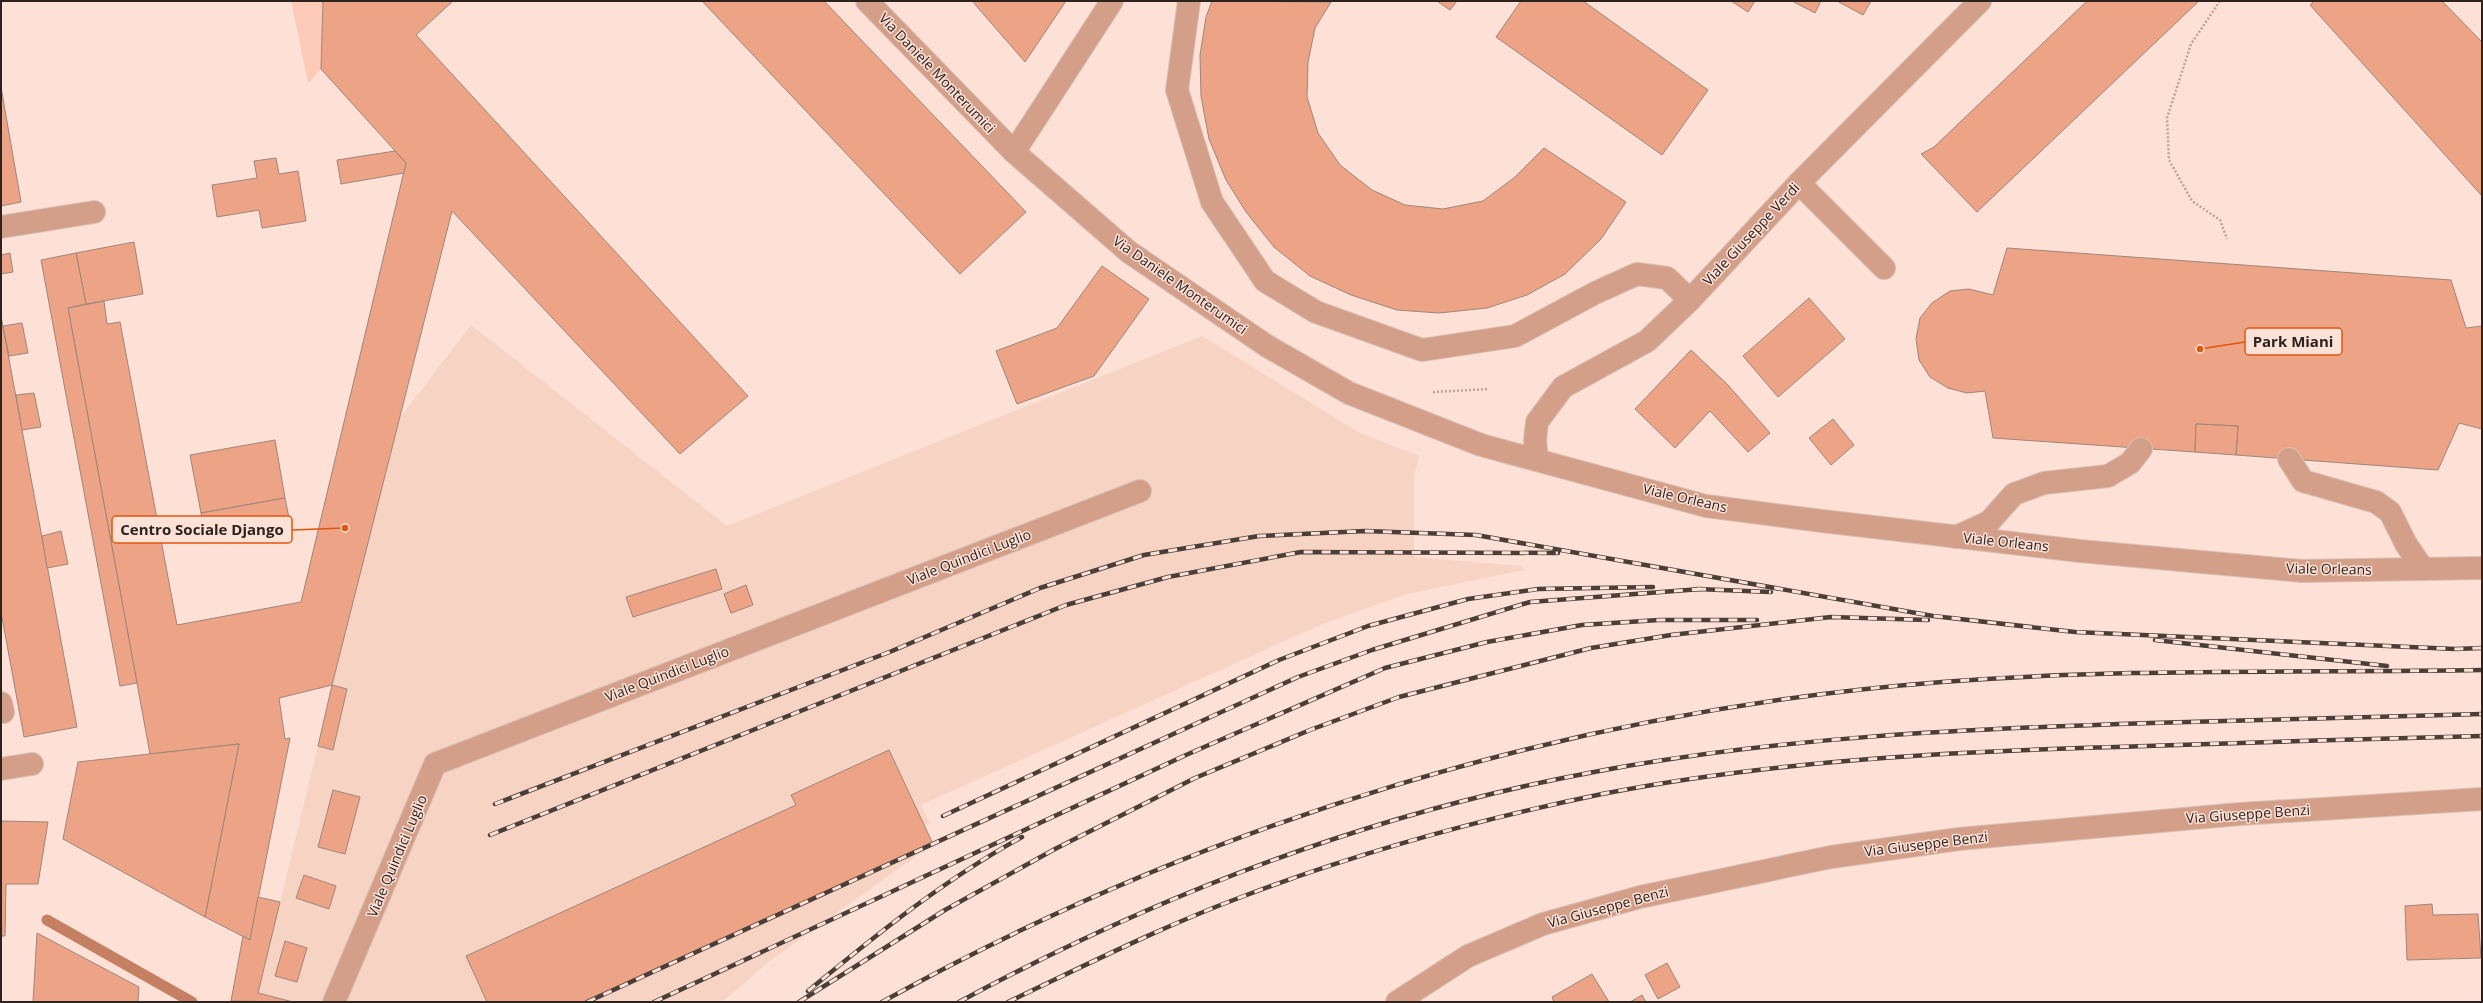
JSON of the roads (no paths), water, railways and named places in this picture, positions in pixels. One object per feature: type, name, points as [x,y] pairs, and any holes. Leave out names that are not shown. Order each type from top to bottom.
[{"type":"street","name":"Via Daniele Monterumici","points":[[867,1],[1014,152],[1129,252],[1294,362],[1349,393],[1481,444],[1537,460]]},
{"type":"street","points":[[1014,152],[1112,1]]},
{"type":"street","points":[[1189,1],[1177,90],[1212,202],[1265,281],[1316,312],[1422,350],[1515,336],[1595,293],[1637,274],[1667,278],[1690,300]]},
{"type":"street","name":"Viale Giuseppe Verdi","points":[[1537,460],[1535,440],[1537,422],[1563,386],[1648,341],[1690,300],[1799,183],[1980,1]]},
{"type":"street","points":[[1799,183],[1884,268]]},
{"type":"street","points":[[1,227],[94,212]]},
{"type":"street","points":[[1956,537],[1989,522],[2014,494],[2044,483],[2108,476],[2130,463],[2141,449]]},
{"type":"street","points":[[2289,459],[2303,481],[2376,502],[2390,512],[2406,544],[2423,569]]},
{"type":"street","name":"Viale Orleans","points":[[1537,460],[1706,506],[1956,537],[2080,551],[2302,570],[2482,568]]},
{"type":"street","name":"Viale Quindici Luglio","points":[[334,1002],[436,764],[1140,491]]},
{"type":"street","points":[[1,769],[32,764]]},
{"type":"street","name":"Via Giuseppe Benzi","points":[[1397,1002],[1468,956],[1543,924],[1640,897],[1831,856],[1959,839],[2240,814],[2482,800]]},
{"type":"waterway","points":[[47,920],[192,1002]]},
{"type":"railway","points":[[495,804],[892,651],[1040,588],[1144,555],[1259,536],[1365,531],[1476,535],[1933,616],[2075,632],[2455,649],[2482,648]]},
{"type":"railway","points":[[490,835],[1066,605],[1168,577],[1301,552],[1558,553]]},
{"type":"railway","points":[[943,816],[1279,660],[1368,626],[1468,599],[1538,589],[1653,587]]},
{"type":"railway","points":[[1697,589],[1771,592]]},
{"type":"railway","points":[[587,1002],[1298,677],[1372,650],[1530,602],[1701,589]]},
{"type":"railway","points":[[799,1002],[945,910],[1055,849],[1195,778],[1310,730],[1399,697],[1591,648],[1671,635],[1831,617],[1928,620]]},
{"type":"railway","points":[[654,1002],[1186,755],[1385,668],[1487,642],[1582,625],[1659,620],[1757,620]]},
{"type":"railway","points":[[2155,640],[2387,666]]},
{"type":"railway","points":[[882,1002],[1005,938],[1132,880],[1262,829],[1395,785],[1530,748],[1667,719],[1804,696],[1942,682],[2144,673],[2482,670]]},
{"type":"railway","points":[[959,1002],[1034,963],[1111,927],[1188,893],[1268,862],[1429,810],[1511,789],[1594,772],[1732,750],[1941,732],[2151,723],[2482,714]]},
{"type":"railway","points":[[1008,1002],[1125,946],[1184,920],[1288,880],[1421,838],[1511,814],[1602,794],[1737,772],[1942,754],[2079,748],[2482,736]]},
{"type":"railway","points":[[808,991],[859,949],[938,889],[993,853],[1022,837]]},
{"type":"place","name":"Park Miani","points":[[2200,349]]},
{"type":"place","name":"Centro Sociale Django","points":[[345,528]]}]
